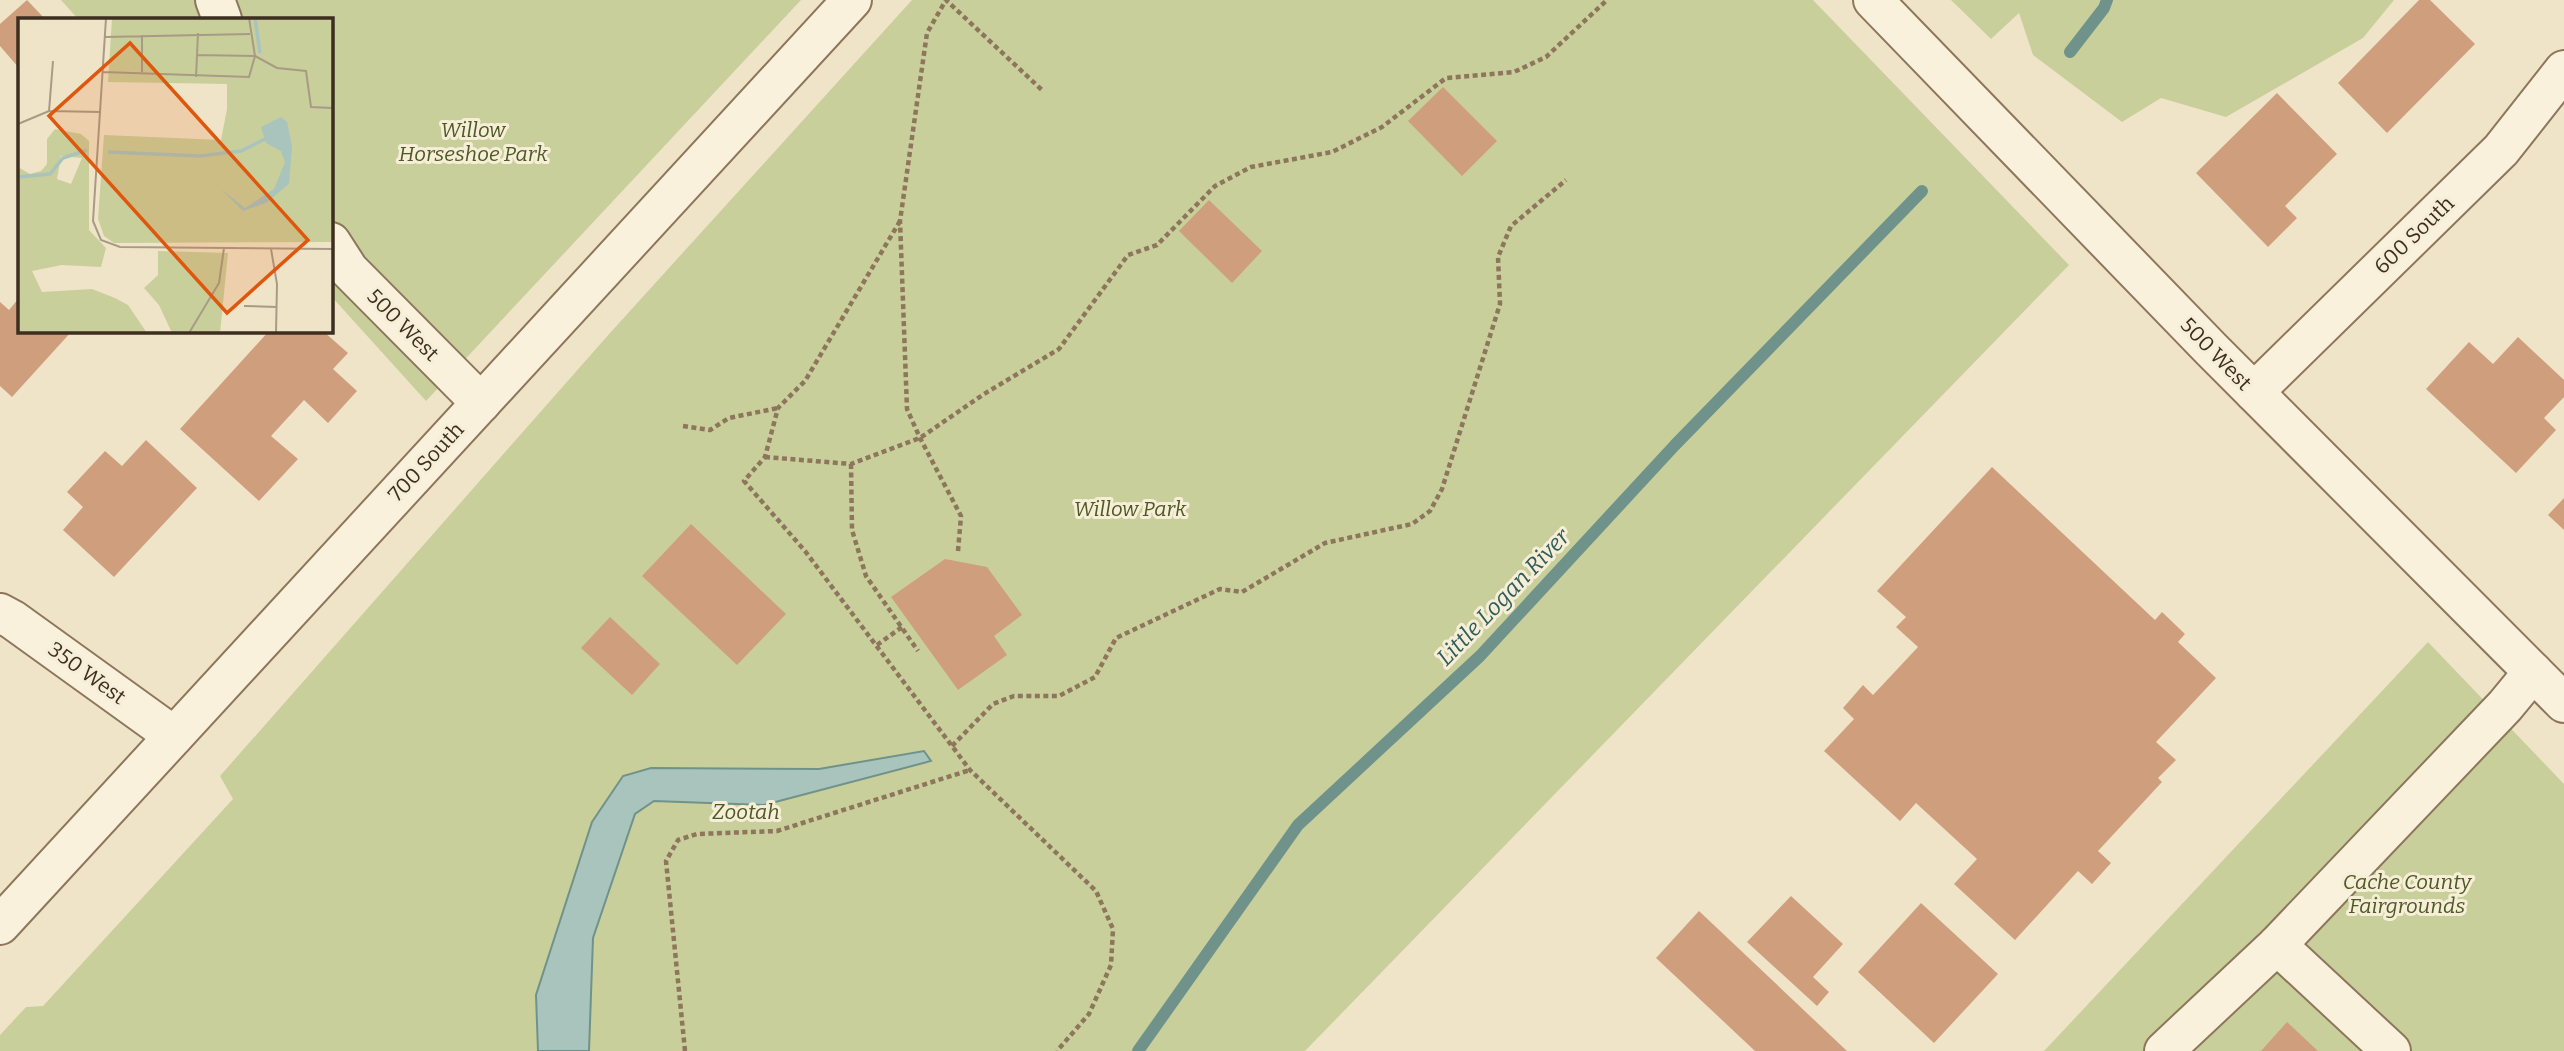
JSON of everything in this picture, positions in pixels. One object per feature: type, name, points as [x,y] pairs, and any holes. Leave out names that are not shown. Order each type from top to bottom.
[{"type":"street","points":[[215,0],[222,18]]},
{"type":"street","name":"700 South","points":[[0,925],[852,0]]},
{"type":"street","name":"500 West","points":[[1873,0],[2253,392],[2564,703]]},
{"type":"street","name":"600 South","points":[[2253,392],[2501,150],[2564,70]]},
{"type":"street","name":"500 West","points":[[332,244],[349,270],[481,403]]},
{"type":"street","name":"350 West","points":[[0,613],[174,736]]},
{"type":"street","points":[[2164,1051],[2277,945],[2505,706],[2533,672]]},
{"type":"street","points":[[2277,945],[2391,1051]]},
{"type":"path","points":[[958,551],[961,516],[907,409],[900,221],[927,33],[946,0],[1044,91]]},
{"type":"path","points":[[765,457],[851,464],[920,438],[984,394],[1059,349],[1128,255],[1157,245],[1215,186],[1251,167],[1332,152],[1382,127],[1446,78],[1514,72],[1546,57],[1607,0]]},
{"type":"path","points":[[952,746],[993,704],[1014,695],[1059,696],[1095,677],[1116,638],[1220,589],[1242,592],[1325,543],[1412,524],[1430,511],[1442,489],[1500,304],[1498,257],[1511,226],[1566,180]]},
{"type":"path","points":[[900,221],[805,381],[778,408],[765,457],[744,481],[805,551],[970,770],[1096,891],[1113,929],[1111,965],[1088,1014],[1057,1051]]},
{"type":"path","points":[[683,426],[710,430],[729,418],[778,408]]},
{"type":"path","points":[[851,464],[852,530],[866,576],[918,651]]},
{"type":"path","points":[[877,645],[902,627]]},
{"type":"path","points":[[685,1051],[666,861],[678,840],[697,834],[777,831],[970,770]]},
{"type":"green space","name":"Willow Horseshoe Park","points":[[61,0],[801,0],[426,401],[332,297],[332,18],[77,18]]},
{"type":"green space","name":"Willow Park","points":[[912,0],[1813,0],[2069,265],[1305,1051],[0,1051],[0,1035],[26,1007],[43,1006],[233,799],[220,776],[610,333]]},
{"type":"green space","points":[[1951,0],[2394,0],[2363,38],[2226,117],[2161,98],[2122,122],[2033,55],[2019,13],[1991,39]]},
{"type":"green space","name":"Cache County Fairgrounds","points":[[2428,642],[2564,784],[2564,1051],[2044,1051]]},
{"type":"water","points":[[924,751],[931,761],[764,805],[654,801],[635,814],[593,938],[589,1051],[538,1051],[536,995],[592,822],[623,776],[651,768],[819,769]]},
{"type":"building","points":[[27,0],[44,18],[18,18],[18,67],[0,46],[0,24]]},
{"type":"building","points":[[2419,0],[2430,0],[2475,44],[2387,133],[2338,83]]},
{"type":"building","points":[[1443,87],[1497,141],[1462,176],[1408,121]]},
{"type":"building","points":[[2277,93],[2337,154],[2285,206],[2297,218],[2268,247],[2196,173]]},
{"type":"building","points":[[1209,200],[1262,251],[1232,283],[1179,231]]},
{"type":"building","points":[[18,299],[18,332],[71,332],[12,397],[0,386],[0,302],[9,310]]},
{"type":"building","points":[[268,332],[324,332],[348,353],[333,369],[357,391],[328,423],[304,400],[271,436],[298,459],[259,501],[180,429]]},
{"type":"building","points":[[2518,337],[2564,380],[2564,397],[2544,418],[2556,430],[2516,473],[2426,389],[2469,342],[2493,364]]},
{"type":"building","points":[[146,440],[197,488],[114,577],[63,530],[83,507],[67,492],[105,451],[122,466]]},
{"type":"building","points":[[1992,467],[2155,620],[2162,612],[2185,634],[2178,642],[2216,678],[2156,742],[2176,760],[2158,778],[2162,782],[2098,851],[2111,863],[2092,884],[2078,871],[2015,940],[1954,884],[1977,859],[1916,803],[1900,821],[1824,751],[1854,719],[1843,708],[1863,685],[1873,695],[1918,647],[1896,627],[1906,617],[1877,591]]},
{"type":"building","points":[[2564,498],[2564,530],[2548,515]]},
{"type":"building","points":[[691,524],[786,614],[737,665],[642,576]]},
{"type":"building","points":[[945,559],[987,567],[1022,615],[994,636],[1007,655],[958,690],[891,597]]},
{"type":"building","points":[[610,617],[660,664],[632,695],[581,648]]},
{"type":"building","points":[[1791,896],[1843,944],[1813,977],[1829,992],[1817,1006],[1747,942]]},
{"type":"building","points":[[1921,903],[1998,974],[1934,1043],[1858,972]]},
{"type":"building","points":[[1699,911],[1847,1051],[1755,1051],[1656,958]]},
{"type":"building","points":[[2287,1022],[2318,1051],[2261,1051]]},
{"type":"waterway","name":"Little Logan River","points":[[2070,52],[2104,8],[2107,0]]},
{"type":"waterway","name":"Little Logan River","points":[[1138,1051],[1298,825],[1480,656],[1675,445],[1922,191]]},
{"type":"park label","name":"Zootah","points":[[746,812]]}]
